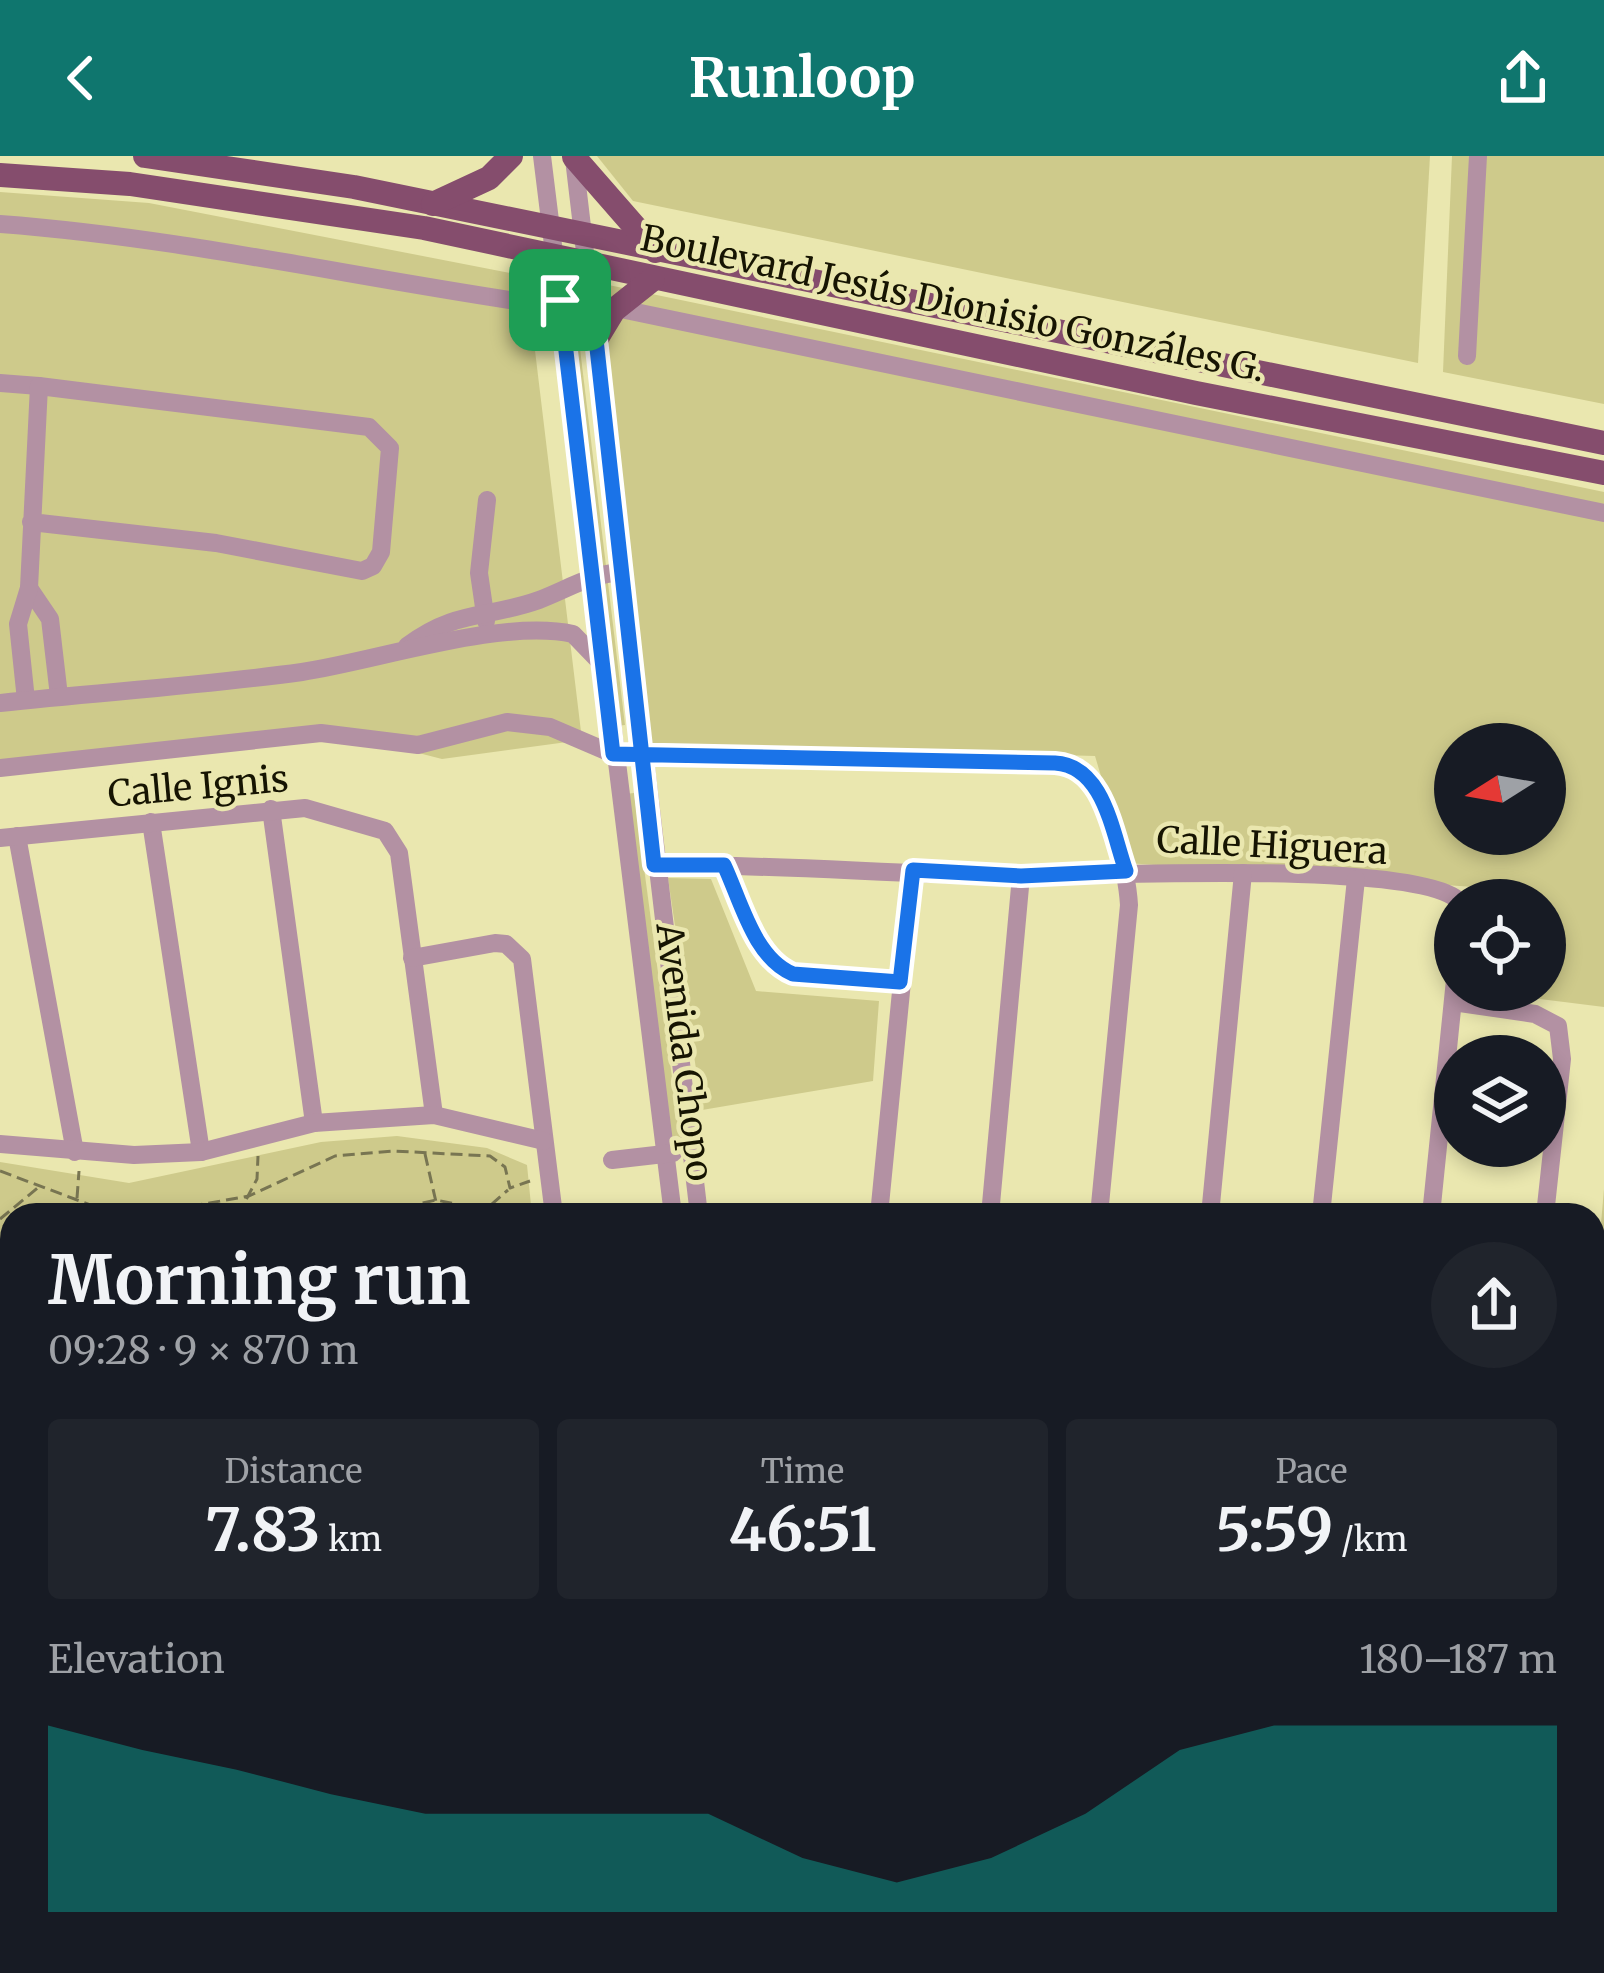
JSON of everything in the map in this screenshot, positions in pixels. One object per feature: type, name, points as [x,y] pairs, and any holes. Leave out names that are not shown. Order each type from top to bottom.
[{"type":"main road","points":[[433,204],[489,178],[511,156]]},
{"type":"main road","points":[[157,157],[162,188]]},
{"type":"main road","name":"Boulevard Jesús Dionisio Gonzáles G.","points":[[157,157],[433,204],[555,242]]},
{"type":"main road","points":[[574,157],[656,251]]},
{"type":"main road","name":"Boulevard Jesús Dionisio Gonzáles G.","points":[[0,175],[162,188],[586,248],[656,251],[1604,443]]},
{"type":"main road","name":"Boulevard Jesús Dionisio Gonzáles G.","points":[[586,248],[653,279],[1604,473]]},
{"type":"main road","points":[[597,338],[603,307],[653,279]]},
{"type":"street","name":"Avenida Chopo","points":[[542,156],[671,1203]]},
{"type":"street","points":[[1467,356],[1478,156]]},
{"type":"street","points":[[574,157],[586,248],[603,307]]},
{"type":"street","points":[[0,224],[124,235],[515,301],[560,300],[603,307],[1604,513]]},
{"type":"street","name":"Avenida Chopo","points":[[597,338],[654,865],[698,1203]]},
{"type":"street","points":[[0,382],[369,428],[390,448],[381,552],[374,566],[362,571],[216,543],[31,522]]},
{"type":"street","points":[[26,700],[9,625],[29,588],[40,386]]},
{"type":"street","points":[[487,500],[479,573],[489,638]]},
{"type":"street","points":[[407,646],[441,621],[537,601],[591,575],[620,572]]},
{"type":"street","points":[[29,588],[50,619],[59,696]]},
{"type":"street","points":[[0,703],[301,672],[407,646],[527,631],[573,634],[603,666]]},
{"type":"street","points":[[0,768],[321,733],[418,745],[507,722],[550,727],[613,754],[1066,764],[1091,780],[1126,871],[1129,905],[1100,1203]]},
{"type":"street","name":"Calle Ignis","points":[[9,837],[305,808],[385,831],[394,843],[412,958]]},
{"type":"street","points":[[271,809],[314,1123]]},
{"type":"street","points":[[151,823],[201,1153]]},
{"type":"street","points":[[9,837],[75,1153]]},
{"type":"street","name":"Calle Higuera","points":[[654,865],[1021,876],[1243,873],[1356,879],[1434,894]]},
{"type":"street","points":[[724,865],[766,954],[777,967],[793,974],[900,982]]},
{"type":"street","points":[[880,1203],[913,870]]},
{"type":"street","points":[[1211,1203],[1243,873]]},
{"type":"street","points":[[991,1203],[1021,876]]},
{"type":"street","points":[[1322,1203],[1356,879]]},
{"type":"street","points":[[434,1115],[412,958],[495,943],[516,950],[522,959],[552,1203]]},
{"type":"street","points":[[1432,1203],[1452,1011]]},
{"type":"street","points":[[1514,1011],[1535,1014],[1558,1026],[1562,1059],[1546,1203]]},
{"type":"street","points":[[0,1144],[75,1153],[201,1153],[314,1123],[434,1115],[544,1141]]},
{"type":"street","points":[[612,1160],[691,1151]]},
{"type":"path","points":[[245,1203],[257,1179],[257,1139]]},
{"type":"path","points":[[75,1153],[76,1199]]},
{"type":"path","points":[[425,1153],[437,1203]]},
{"type":"path","points":[[212,1203],[249,1196],[335,1156],[490,1156],[506,1167],[510,1188]]},
{"type":"path","points":[[0,1171],[97,1203]]},
{"type":"path","points":[[493,1203],[510,1188],[549,1175]]},
{"type":"path","points":[[21,1203],[41,1185]]},
{"type":"path","points":[[423,1203],[451,1203]]},
{"type":"shaded area","points":[[597,156],[1430,156],[1418,363],[633,201]]},
{"type":"shaded area","points":[[1452,156],[1604,156],[1604,404],[1443,372]]},
{"type":"shaded area","points":[[0,192],[149,203],[526,276],[582,740],[442,759],[333,731],[0,760]]},
{"type":"shaded area","points":[[594,282],[1604,492],[1604,1007],[1566,1002],[1566,879],[1434,879],[1434,884],[1127,863],[1095,756],[647,743]]},
{"type":"shaded area","points":[[566,315],[576,315],[625,725],[616,726]]},
{"type":"shaded area","points":[[634,793],[680,1137],[670,1138],[625,794]]},
{"type":"shaded area","points":[[668,878],[711,879],[756,991],[879,1001],[873,1081],[702,1110]]},
{"type":"shaded area","points":[[397,1136],[487,1148],[527,1165],[531,1203],[0,1203],[0,1162],[129,1183],[321,1142]]},
{"type":"route","points":[[560,300],[592,303],[620,572],[643,755],[654,865],[724,865],[766,954],[777,967],[793,974],[900,982],[913,870],[1021,876],[1126,871],[1098,792],[1076,766],[1055,763],[780,758],[643,755],[613,754],[560,300]]}]
